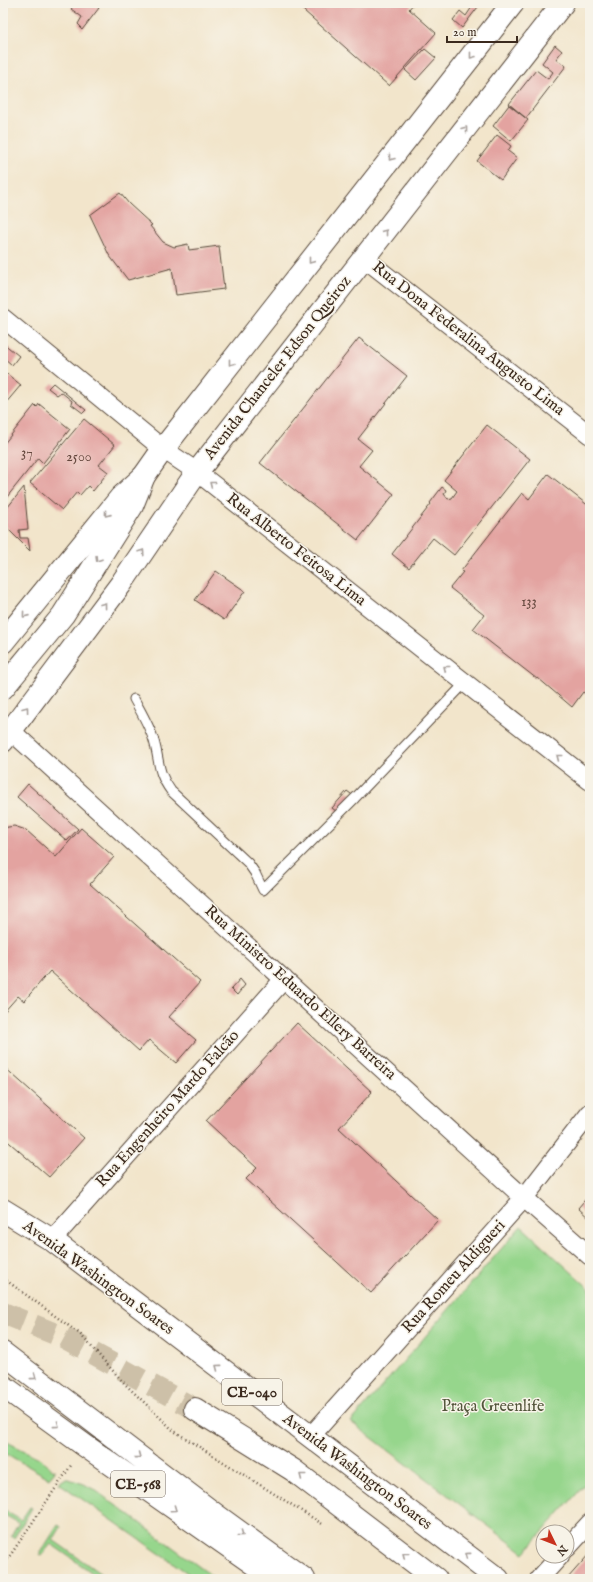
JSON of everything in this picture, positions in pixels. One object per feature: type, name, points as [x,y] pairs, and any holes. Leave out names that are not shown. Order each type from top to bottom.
[{"type":"main road","points":[[3,642],[121,497],[144,476],[163,449],[513,3]]},
{"type":"main road","name":"Avenida Chanceler Edson Queiroz","points":[[7,736],[120,584],[197,472],[561,5]]},
{"type":"main road","points":[[3,688],[63,615],[132,506],[144,476]]},
{"type":"main road","name":"Avenida Washington Soares","points":[[3,1210],[52,1240],[161,1324],[312,1436],[498,1579]]},
{"type":"main road","points":[[3,1353],[216,1515],[304,1579]]},
{"type":"main road","name":"CE-568","points":[[3,1386],[84,1445],[275,1579]]},
{"type":"main road","points":[[195,1409],[293,1470],[436,1579]]},
{"type":"street","name":"Rua Dona Federalina Augusto Lima","points":[[364,258],[590,435]]},
{"type":"street","name":"Rua Alberto Feitosa Lima","points":[[3,318],[163,449],[197,472],[590,781]]},
{"type":"street","name":"Rua Ministro Eduardo Ellery Barreira","points":[[7,736],[284,979],[524,1198],[590,1256]]},
{"type":"street","name":"Rua Engenheiro Mardo Falcão","points":[[52,1240],[284,979]]},
{"type":"street","name":"Rua Romeu Aldigueri","points":[[312,1436],[524,1198],[590,1113]]},
{"type":"street","points":[[575,1539],[590,1523]]},
{"type":"street","points":[[540,1579],[553,1564]]},
{"type":"lane","points":[[134,699],[154,739],[162,777],[166,785],[248,863],[255,873],[263,890],[355,798],[465,683]]},
{"type":"path","points":[[3,1566],[84,1445]]},
{"type":"green space","name":"Praça Greenlife","points":[[521,1226],[590,1289],[590,1479],[550,1524],[535,1524],[535,1541],[524,1553],[351,1422]]},
{"type":"green space","points":[[3,1440],[39,1458],[55,1471],[49,1478],[3,1452]]},
{"type":"green space","points":[[66,1478],[84,1484],[95,1490],[216,1579],[196,1579],[59,1483]]},
{"type":"green space","points":[[30,1507],[32,1508],[14,1538],[11,1536],[19,1523],[3,1514],[3,1510],[21,1520]]},
{"type":"green space","points":[[58,1525],[61,1527],[53,1540],[108,1579],[101,1579],[51,1544],[41,1556],[39,1555]]},
{"type":"building","points":[[76,3],[92,3],[99,8],[82,30],[78,24],[82,17],[71,9]]},
{"type":"building","points":[[295,3],[414,3],[409,9],[436,33],[389,86]]},
{"type":"building","points":[[467,3],[481,3],[462,28],[453,20],[460,11],[466,16],[472,7]]},
{"type":"building","points":[[555,45],[562,51],[556,59],[566,66],[526,118],[509,104],[536,70],[548,79],[553,72],[542,63]]},
{"type":"building","points":[[425,49],[436,58],[416,80],[405,70]]},
{"type":"building","points":[[509,105],[528,120],[511,141],[493,126]]},
{"type":"building","points":[[497,135],[511,146],[508,151],[517,158],[501,180],[477,161]]},
{"type":"building","points":[[120,193],[129,204],[152,225],[150,226],[163,242],[174,247],[188,244],[189,250],[219,246],[224,289],[176,295],[172,268],[128,280],[109,255],[90,215]]},
{"type":"building","points":[[359,338],[407,376],[358,439],[372,450],[359,466],[394,494],[358,540],[260,463]]},
{"type":"building","points":[[3,343],[19,356],[12,365],[3,357]]},
{"type":"building","points":[[3,371],[21,385],[5,404],[7,405],[3,410]]},
{"type":"building","points":[[53,383],[86,410],[83,413],[71,404],[72,401],[61,392],[57,395],[48,388]]},
{"type":"building","points":[[39,404],[70,429],[43,463],[38,458],[3,502],[3,445],[35,405],[37,407]]},
{"type":"building","points":[[84,419],[115,445],[99,465],[108,472],[93,491],[88,486],[80,495],[77,492],[62,510],[30,483]]},
{"type":"building","points":[[487,425],[530,459],[454,555],[433,538],[409,568],[392,554],[431,504],[430,503],[442,487],[446,490],[444,494],[448,499],[452,498],[457,491],[444,480]]},
{"type":"building","points":[[548,474],[590,507],[590,697],[583,692],[572,707],[538,678],[537,679],[473,629],[484,615],[450,588],[463,572],[461,571],[522,493],[529,499]]},
{"type":"building","points":[[24,487],[28,529],[19,530],[20,538],[28,538],[30,551],[4,525],[3,513]]},
{"type":"building","points":[[216,571],[245,591],[224,620],[195,600]]},
{"type":"building","points":[[28,784],[78,829],[67,841],[17,797]]},
{"type":"building","points":[[347,791],[355,797],[341,815],[332,808]]},
{"type":"building","points":[[14,826],[26,830],[56,857],[81,828],[114,857],[90,884],[200,982],[169,1017],[196,1040],[176,1063],[149,1040],[139,1051],[50,971],[24,1001],[18,996],[3,1013],[3,828]]},
{"type":"building","points":[[240,979],[245,985],[237,995],[231,989]]},
{"type":"building","points":[[297,1023],[372,1092],[339,1128],[438,1220],[371,1293],[246,1179],[257,1168],[206,1121]]},
{"type":"building","points":[[3,1066],[84,1138],[49,1177],[3,1137]]},
{"type":"building","points":[[590,1194],[590,1219],[578,1208]]},
{"type":"building","points":[[590,1553],[590,1579],[567,1579]]},
{"type":"tunnel","points":[[3,1313],[63,1337],[195,1409]]}]
